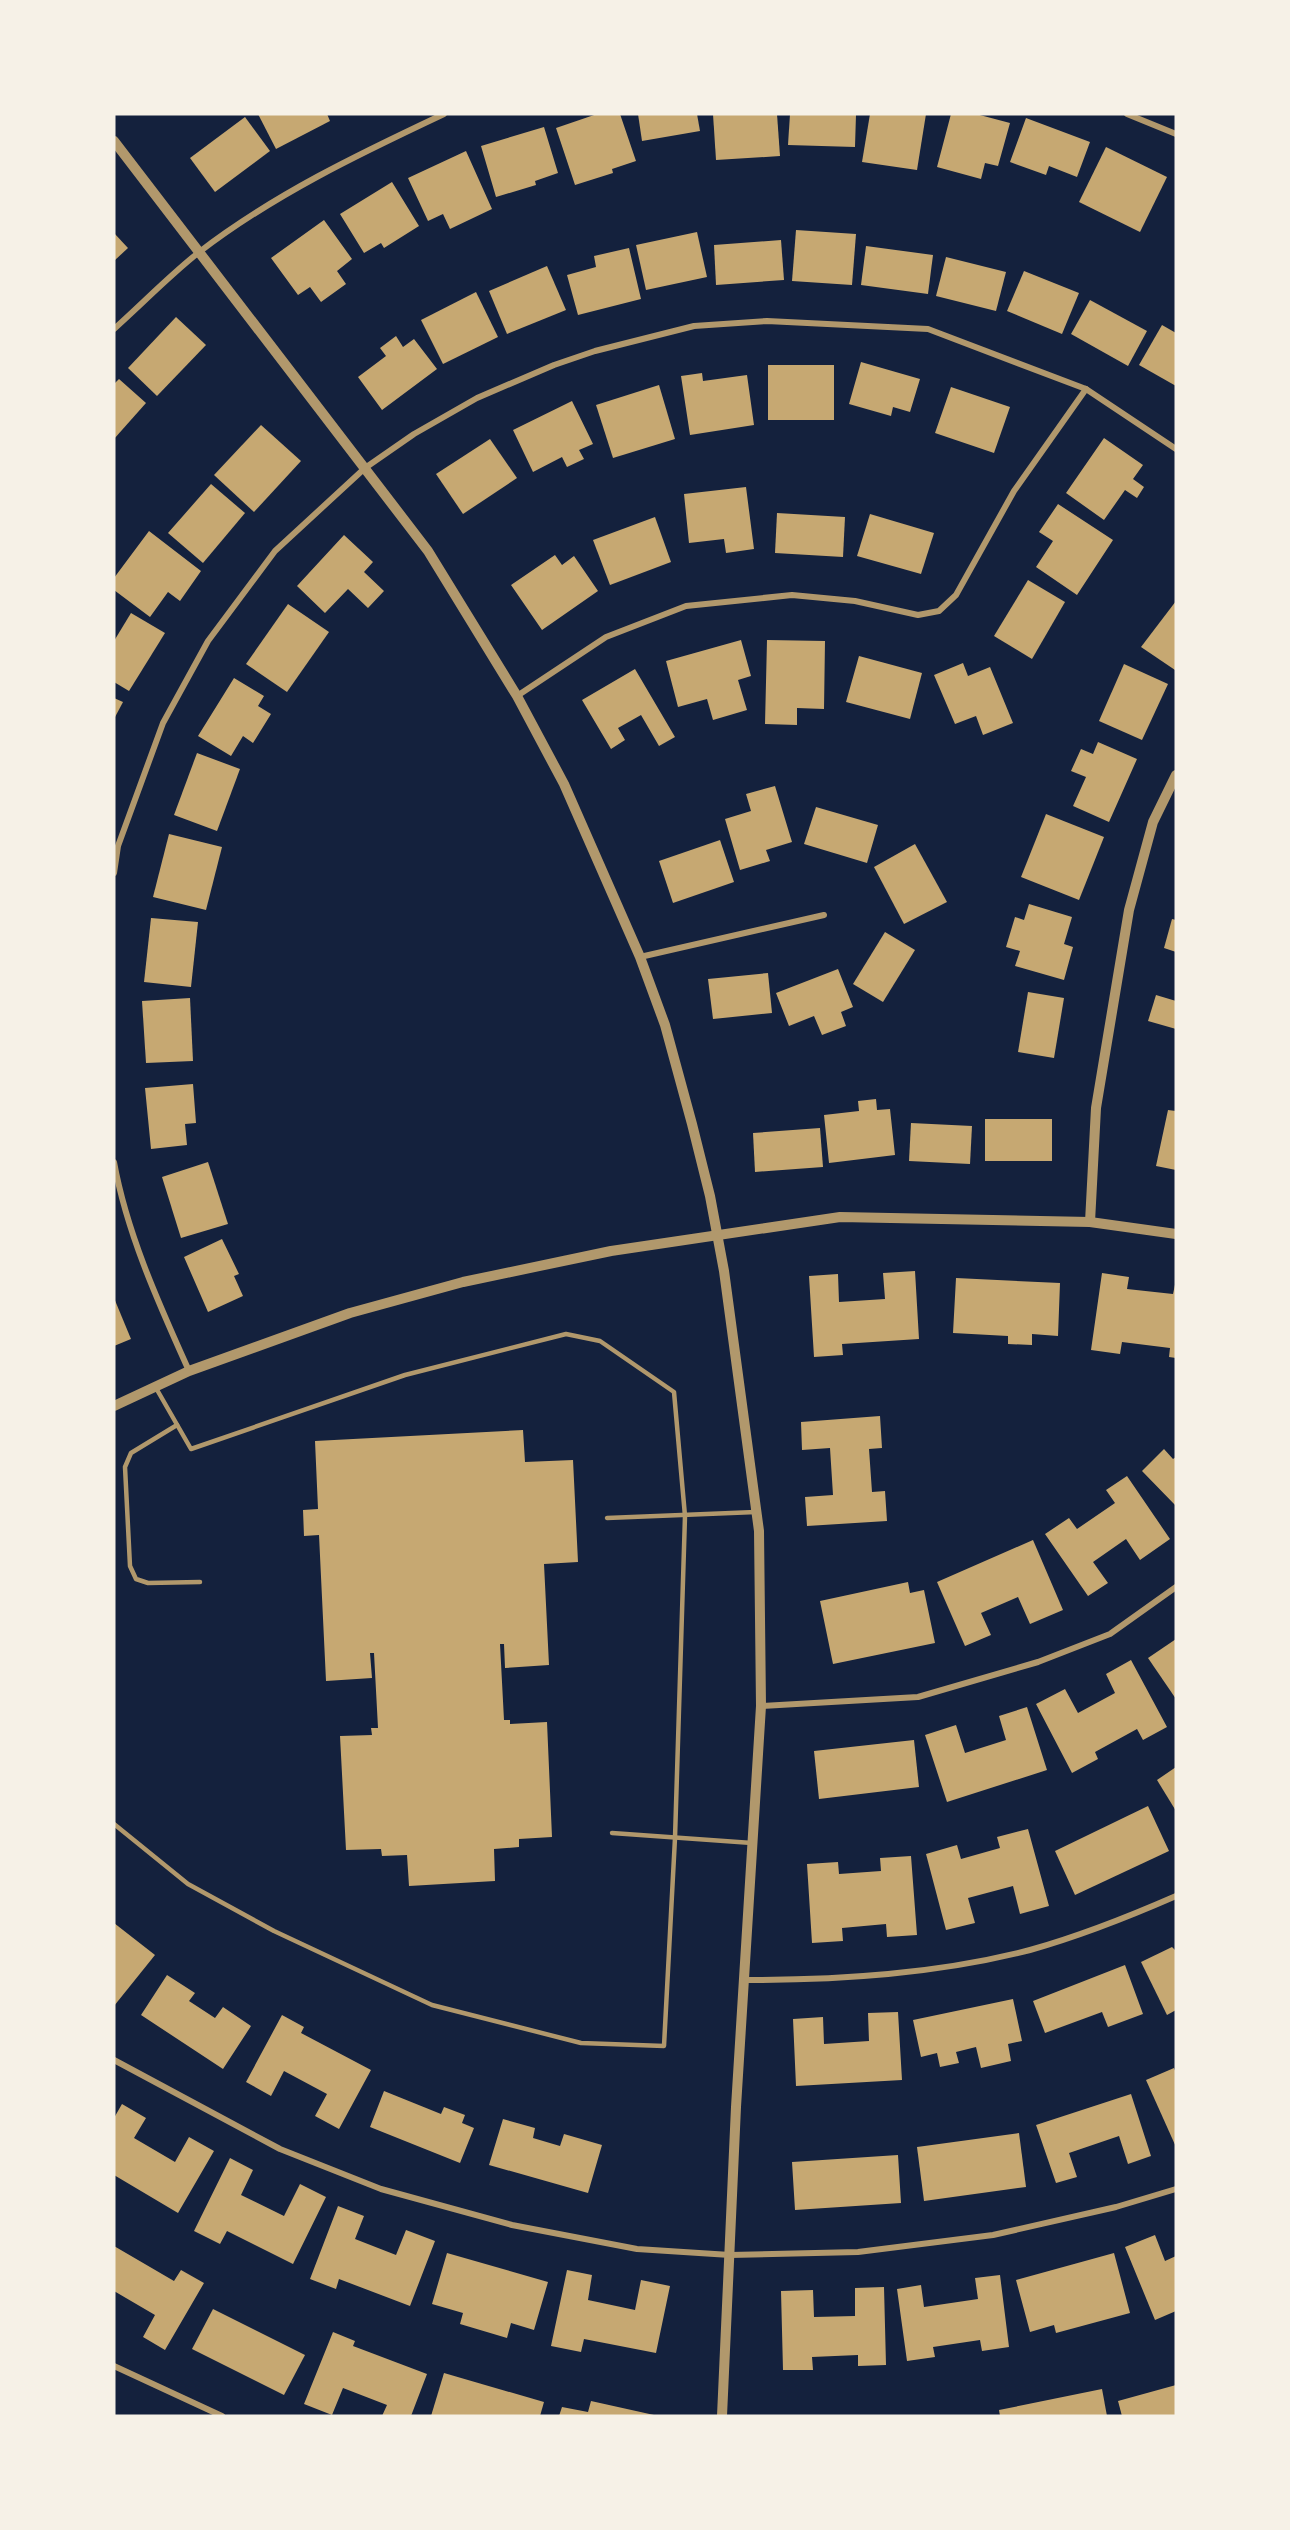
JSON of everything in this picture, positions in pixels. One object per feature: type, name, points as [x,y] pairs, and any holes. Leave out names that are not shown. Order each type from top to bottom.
[{"type":"street","points":[[114,329],[198,253],[288,194],[335,166],[444,114]]},
{"type":"street","points":[[1127,114],[1176,135]]},
{"type":"street","points":[[114,141],[428,551],[517,696],[564,784],[640,957],[665,1025],[692,1124],[724,1271],[759,1531],[761,1706],[736,2107],[722,2416]]},
{"type":"street","points":[[114,873],[118,846],[163,723],[208,641],[275,551],[365,468],[445,415],[514,381],[595,351],[694,326],[767,321],[928,329],[1086,389],[1176,450]]},
{"type":"street","points":[[517,696],[606,637],[686,606],[792,595],[855,601],[918,615],[939,611],[956,595],[1014,491],[1086,389]]},
{"type":"street","points":[[1090,1222],[1096,1108],[1129,910],[1153,822],[1176,775]]},
{"type":"street","points":[[640,957],[824,915]]},
{"type":"street","points":[[114,1162],[120,1194],[157,1299],[189,1371]]},
{"type":"street","points":[[114,1406],[189,1371],[350,1313],[463,1282],[590,1254],[840,1217],[1090,1222],[1176,1234]]},
{"type":"street","points":[[761,1706],[918,1697],[1038,1662],[1110,1634],[1176,1587]]},
{"type":"street","points":[[744,1980],[789,1980],[912,1972],[1018,1952],[1114,1923],[1176,1896]]},
{"type":"street","points":[[114,2060],[280,2149],[381,2189],[512,2225],[637,2249],[730,2255],[858,2252],[993,2235],[1116,2207],[1176,2189]]},
{"type":"street","points":[[114,2366],[222,2416]]},
{"type":"lane","points":[[114,1824],[188,1884],[274,1931],[432,2005],[581,2043],[664,2046],[675,1838],[685,1516],[674,1392],[600,1341],[566,1334],[405,1375],[191,1449],[154,1386]]},
{"type":"lane","points":[[177,1425],[131,1454],[125,1467],[130,1566],[136,1579],[148,1583],[200,1582]]},
{"type":"lane","points":[[607,1518],[756,1512]]},
{"type":"lane","points":[[612,1833],[752,1843]]},
{"type":"building","points":[[258,114],[327,114],[330,121],[276,149]]},
{"type":"building","points":[[597,114],[620,114],[636,161],[612,169],[613,173],[575,185],[556,128]]},
{"type":"building","points":[[638,114],[697,114],[700,131],[642,141]]},
{"type":"building","points":[[713,114],[777,114],[780,156],[716,160]]},
{"type":"building","points":[[790,114],[856,114],[855,147],[788,145]]},
{"type":"building","points":[[870,114],[926,114],[917,170],[862,162]]},
{"type":"building","points":[[951,114],[976,114],[1010,123],[998,166],[985,163],[981,179],[937,167]]},
{"type":"building","points":[[245,117],[270,151],[215,192],[190,158]]},
{"type":"building","points":[[1026,118],[1090,142],[1077,177],[1049,166],[1046,175],[1010,162]]},
{"type":"building","points":[[544,127],[558,173],[535,181],[536,185],[496,197],[481,146]]},
{"type":"building","points":[[1106,147],[1167,177],[1140,232],[1079,202]]},
{"type":"building","points":[[466,151],[492,209],[450,229],[443,214],[428,221],[408,178]]},
{"type":"building","points":[[392,182],[419,226],[384,248],[381,243],[364,253],[340,214]]},
{"type":"building","points":[[324,220],[352,259],[337,271],[346,284],[321,302],[310,287],[298,295],[271,258]]},
{"type":"building","points":[[796,230],[856,234],[852,285],[792,281]]},
{"type":"building","points":[[697,232],[707,277],[646,290],[636,245]]},
{"type":"building","points":[[114,233],[128,248],[114,261]]},
{"type":"building","points":[[781,240],[784,280],[716,285],[714,245]]},
{"type":"building","points":[[866,246],[933,255],[928,294],[861,285]]},
{"type":"building","points":[[629,248],[641,299],[578,315],[567,275],[596,267],[594,256]]},
{"type":"building","points":[[946,257],[1006,272],[996,311],[936,296]]},
{"type":"building","points":[[547,266],[566,310],[507,334],[489,291]]},
{"type":"building","points":[[1024,271],[1079,293],[1062,334],[1007,311]]},
{"type":"building","points":[[476,292],[498,337],[443,364],[421,320]]},
{"type":"building","points":[[1090,300],[1147,331],[1128,366],[1071,334]]},
{"type":"building","points":[[176,317],[206,345],[157,396],[128,368]]},
{"type":"building","points":[[1162,325],[1176,333],[1176,386],[1139,365]]},
{"type":"building","points":[[396,336],[403,347],[414,339],[437,369],[382,410],[358,377],[386,356],[380,348]]},
{"type":"building","points":[[861,362],[920,379],[910,412],[893,407],[891,416],[849,404]]},
{"type":"building","points":[[768,365],[834,365],[834,420],[768,420]]},
{"type":"building","points":[[702,373],[703,381],[747,375],[754,425],[690,435],[681,376]]},
{"type":"building","points":[[119,379],[146,403],[114,439],[114,384]]},
{"type":"building","points":[[659,385],[675,439],[613,458],[596,405]]},
{"type":"building","points":[[951,387],[1010,407],[994,453],[935,433]]},
{"type":"building","points":[[572,401],[593,444],[579,450],[584,459],[567,467],[562,457],[533,472],[513,430]]},
{"type":"building","points":[[261,425],[301,461],[254,512],[214,475]]},
{"type":"building","points":[[1104,438],[1143,465],[1133,479],[1144,487],[1137,498],[1125,490],[1104,520],[1066,493]]},
{"type":"building","points":[[490,439],[517,478],[463,514],[436,474]]},
{"type":"building","points":[[211,484],[245,513],[203,563],[168,533]]},
{"type":"building","points":[[746,487],[754,549],[726,553],[724,539],[689,543],[684,494]]},
{"type":"building","points":[[1058,504],[1113,540],[1077,595],[1036,567],[1053,541],[1039,532]]},
{"type":"building","points":[[777,513],[845,517],[843,557],[775,553]]},
{"type":"building","points":[[870,514],[934,533],[921,574],[857,556]]},
{"type":"building","points":[[655,517],[671,562],[610,585],[593,540]]},
{"type":"building","points":[[149,531],[201,571],[180,601],[168,592],[150,617],[114,590],[114,578]]},
{"type":"building","points":[[344,535],[373,562],[364,572],[384,591],[368,608],[348,589],[325,613],[297,586]]},
{"type":"building","points":[[555,555],[562,565],[574,556],[598,591],[542,630],[511,585]]},
{"type":"building","points":[[1028,580],[1065,602],[1032,659],[994,636]]},
{"type":"building","points":[[1176,601],[1176,668],[1175,670],[1141,647]]},
{"type":"building","points":[[288,604],[329,632],[287,692],[246,664]]},
{"type":"building","points":[[131,613],[165,633],[129,691],[114,682],[114,641]]},
{"type":"building","points":[[741,640],[751,676],[738,680],[747,710],[713,720],[707,699],[678,707],[666,661]]},
{"type":"building","points":[[767,640],[825,641],[824,709],[797,708],[797,725],[765,724]]},
{"type":"building","points":[[859,656],[922,673],[910,719],[846,702]]},
{"type":"building","points":[[963,663],[968,676],[990,667],[1013,723],[983,735],[976,716],[955,724],[934,675]]},
{"type":"building","points":[[1124,664],[1168,684],[1142,740],[1099,721]]},
{"type":"building","points":[[635,669],[675,737],[659,746],[641,715],[618,728],[625,740],[611,749],[582,700]]},
{"type":"building","points":[[234,678],[264,696],[258,706],[271,714],[253,743],[243,736],[231,756],[198,736]]},
{"type":"building","points":[[114,698],[123,702],[114,719]]},
{"type":"building","points":[[1098,742],[1137,759],[1109,822],[1073,806],[1086,777],[1071,771],[1081,749],[1093,754]]},
{"type":"building","points":[[197,753],[240,769],[217,831],[174,815]]},
{"type":"building","points":[[775,786],[792,842],[766,850],[770,861],[740,870],[725,819],[751,811],[746,794]]},
{"type":"building","points":[[816,807],[878,825],[867,863],[804,844]]},
{"type":"building","points":[[1046,814],[1104,837],[1079,900],[1021,877]]},
{"type":"building","points":[[169,834],[222,847],[206,910],[153,897]]},
{"type":"building","points":[[720,840],[734,882],[673,903],[659,861]]},
{"type":"building","points":[[915,844],[947,902],[904,924],[874,867]]},
{"type":"building","points":[[1029,904],[1072,917],[1064,944],[1073,947],[1064,980],[1015,966],[1020,951],[1006,947],[1015,917],[1024,920]]},
{"type":"building","points":[[151,918],[198,922],[191,987],[144,982]]},
{"type":"building","points":[[1172,919],[1176,920],[1176,952],[1164,948]]},
{"type":"building","points":[[885,932],[915,950],[883,1002],[853,984]]},
{"type":"building","points":[[838,969],[853,1007],[841,1012],[846,1026],[822,1035],[814,1016],[789,1026],[776,993]]},
{"type":"building","points":[[768,973],[772,1013],[713,1019],[708,979]]},
{"type":"building","points":[[1028,992],[1064,998],[1054,1058],[1018,1052]]},
{"type":"building","points":[[1156,995],[1176,1001],[1176,1029],[1148,1021]]},
{"type":"building","points":[[190,998],[193,1061],[146,1063],[142,1001]]},
{"type":"building","points":[[193,1084],[196,1123],[185,1124],[187,1145],[151,1149],[145,1088]]},
{"type":"building","points":[[876,1099],[877,1110],[890,1109],[895,1155],[829,1163],[824,1115],[859,1111],[858,1101]]},
{"type":"building","points":[[1168,1110],[1176,1111],[1176,1170],[1156,1166]]},
{"type":"building","points":[[985,1119],[1052,1119],[1052,1161],[985,1161]]},
{"type":"building","points":[[911,1123],[972,1126],[970,1164],[909,1161]]},
{"type":"building","points":[[820,1128],[823,1167],[755,1172],[753,1133]]},
{"type":"building","points":[[208,1162],[228,1224],[181,1238],[162,1177]]},
{"type":"building","points":[[222,1239],[239,1274],[234,1276],[243,1296],[208,1312],[184,1257]]},
{"type":"building","points":[[915,1271],[919,1339],[842,1344],[843,1355],[814,1357],[809,1276],[838,1274],[839,1302],[885,1299],[883,1273]]},
{"type":"building","points":[[1102,1273],[1129,1277],[1127,1289],[1173,1294],[1176,1280],[1176,1358],[1169,1357],[1170,1348],[1122,1342],[1120,1354],[1091,1350]]},
{"type":"building","points":[[956,1278],[1060,1283],[1058,1336],[1032,1334],[1032,1345],[1008,1344],[1008,1336],[953,1333]]},
{"type":"building","points":[[114,1298],[131,1339],[114,1346]]},
{"type":"building","points":[[880,1416],[882,1448],[869,1449],[872,1492],[885,1491],[887,1521],[807,1526],[805,1497],[833,1495],[830,1448],[802,1450],[801,1422]]},
{"type":"building","points":[[523,1430],[525,1462],[573,1460],[578,1562],[544,1564],[549,1665],[505,1668],[504,1644],[500,1644],[504,1720],[510,1720],[510,1724],[547,1722],[552,1837],[519,1839],[519,1847],[494,1849],[495,1881],[409,1886],[407,1855],[382,1856],[381,1849],[346,1850],[340,1736],[372,1735],[371,1728],[378,1728],[374,1653],[370,1653],[372,1678],[326,1681],[319,1535],[304,1536],[303,1510],[318,1509],[315,1441]]},
{"type":"building","points":[[1164,1449],[1173,1459],[1176,1457],[1176,1506],[1142,1471]]},
{"type":"building","points":[[1127,1476],[1170,1539],[1140,1560],[1126,1539],[1093,1562],[1108,1583],[1088,1596],[1045,1534],[1069,1518],[1077,1529],[1115,1503],[1106,1490]]},
{"type":"building","points":[[1033,1540],[1063,1610],[1030,1624],[1018,1597],[981,1613],[991,1635],[965,1646],[937,1582]]},
{"type":"building","points":[[908,1582],[910,1593],[924,1590],[935,1643],[833,1664],[820,1601]]},
{"type":"building","points":[[1176,1639],[1176,1699],[1148,1658]]},
{"type":"building","points":[[1131,1660],[1167,1727],[1143,1740],[1137,1729],[1095,1752],[1098,1759],[1072,1773],[1036,1704],[1065,1689],[1078,1713],[1115,1693],[1106,1674]]},
{"type":"building","points":[[1027,1707],[1047,1770],[947,1802],[925,1735],[956,1725],[965,1753],[1006,1740],[999,1716]]},
{"type":"building","points":[[914,1740],[919,1787],[819,1799],[814,1751]]},
{"type":"building","points":[[1176,1767],[1176,1811],[1157,1780]]},
{"type":"building","points":[[1148,1806],[1169,1851],[1075,1895],[1055,1851]]},
{"type":"building","points":[[1028,1829],[1049,1906],[1020,1914],[1013,1886],[968,1898],[975,1923],[946,1930],[926,1854],[957,1845],[961,1859],[1000,1848],[997,1837]]},
{"type":"building","points":[[911,1856],[917,1935],[887,1937],[886,1924],[842,1928],[843,1941],[812,1943],[807,1864],[838,1862],[839,1874],[881,1871],[880,1858]]},
{"type":"building","points":[[114,1923],[155,1955],[114,2006]]},
{"type":"building","points":[[1172,1947],[1176,1951],[1176,2010],[1167,2015],[1141,1962]]},
{"type":"building","points":[[1125,1965],[1143,2014],[1108,2027],[1102,2012],[1045,2033],[1033,2001]]},
{"type":"building","points":[[167,1975],[195,1993],[189,2001],[215,2018],[223,2007],[251,2026],[223,2069],[141,2015]]},
{"type":"building","points":[[1013,1999],[1022,2041],[1008,2044],[1011,2061],[981,2068],[976,2047],[956,2052],[959,2063],[940,2067],[937,2053],[921,2057],[913,2020]]},
{"type":"building","points":[[898,2012],[902,2080],[796,2086],[793,2019],[823,2017],[824,2044],[869,2041],[868,2013]]},
{"type":"building","points":[[282,2015],[304,2027],[301,2033],[371,2070],[339,2129],[315,2116],[327,2094],[284,2071],[271,2096],[246,2082]]},
{"type":"building","points":[[1174,2068],[1176,2073],[1176,2147],[1146,2080]]},
{"type":"building","points":[[384,2091],[441,2114],[444,2107],[465,2115],[462,2123],[474,2128],[460,2163],[370,2127]]},
{"type":"building","points":[[1131,2094],[1151,2156],[1128,2164],[1119,2136],[1069,2153],[1077,2177],[1056,2183],[1036,2125]]},
{"type":"building","points":[[122,2104],[146,2118],[134,2138],[175,2162],[189,2137],[214,2151],[178,2213],[114,2175],[114,2118]]},
{"type":"building","points":[[503,2119],[535,2128],[533,2138],[560,2146],[564,2134],[602,2145],[588,2193],[489,2165]]},
{"type":"building","points":[[1019,2133],[1026,2187],[924,2201],[917,2147]]},
{"type":"building","points":[[898,2155],[901,2203],[795,2210],[792,2162]]},
{"type":"building","points":[[230,2158],[253,2170],[241,2195],[284,2216],[300,2184],[326,2197],[293,2264],[227,2231],[220,2244],[194,2231]]},
{"type":"building","points":[[338,2206],[364,2216],[355,2239],[396,2255],[406,2230],[435,2241],[410,2306],[339,2279],[336,2289],[310,2279]]},
{"type":"building","points":[[1155,2235],[1165,2261],[1176,2256],[1176,2311],[1155,2320],[1125,2247]]},
{"type":"building","points":[[114,2246],[174,2281],[181,2270],[204,2283],[165,2350],[143,2337],[155,2315],[114,2291]]},
{"type":"building","points":[[447,2253],[548,2282],[534,2330],[511,2323],[507,2338],[460,2324],[463,2313],[432,2304]]},
{"type":"building","points":[[1114,2253],[1130,2313],[1056,2333],[1054,2325],[1030,2332],[1016,2280]]},
{"type":"building","points":[[567,2270],[592,2275],[588,2300],[635,2310],[641,2280],[670,2286],[656,2353],[584,2339],[581,2352],[551,2346]]},
{"type":"building","points":[[1000,2275],[1009,2347],[982,2351],[980,2340],[933,2347],[935,2357],[907,2361],[897,2289],[921,2285],[924,2307],[978,2299],[975,2278]]},
{"type":"building","points":[[884,2287],[886,2365],[858,2366],[858,2355],[812,2357],[813,2370],[783,2370],[781,2291],[813,2290],[814,2317],[855,2316],[855,2288]]},
{"type":"building","points":[[213,2309],[305,2355],[284,2395],[192,2349]]},
{"type":"building","points":[[333,2332],[355,2341],[353,2346],[427,2374],[411,2416],[382,2416],[387,2405],[343,2388],[332,2415],[304,2404]]},
{"type":"building","points":[[444,2373],[544,2402],[540,2416],[431,2416]]},
{"type":"building","points":[[1176,2385],[1176,2416],[1122,2416],[1118,2401]]},
{"type":"building","points":[[1102,2389],[1107,2416],[1000,2416],[999,2410]]},
{"type":"building","points":[[591,2401],[654,2416],[559,2416],[562,2407],[588,2412]]}]
